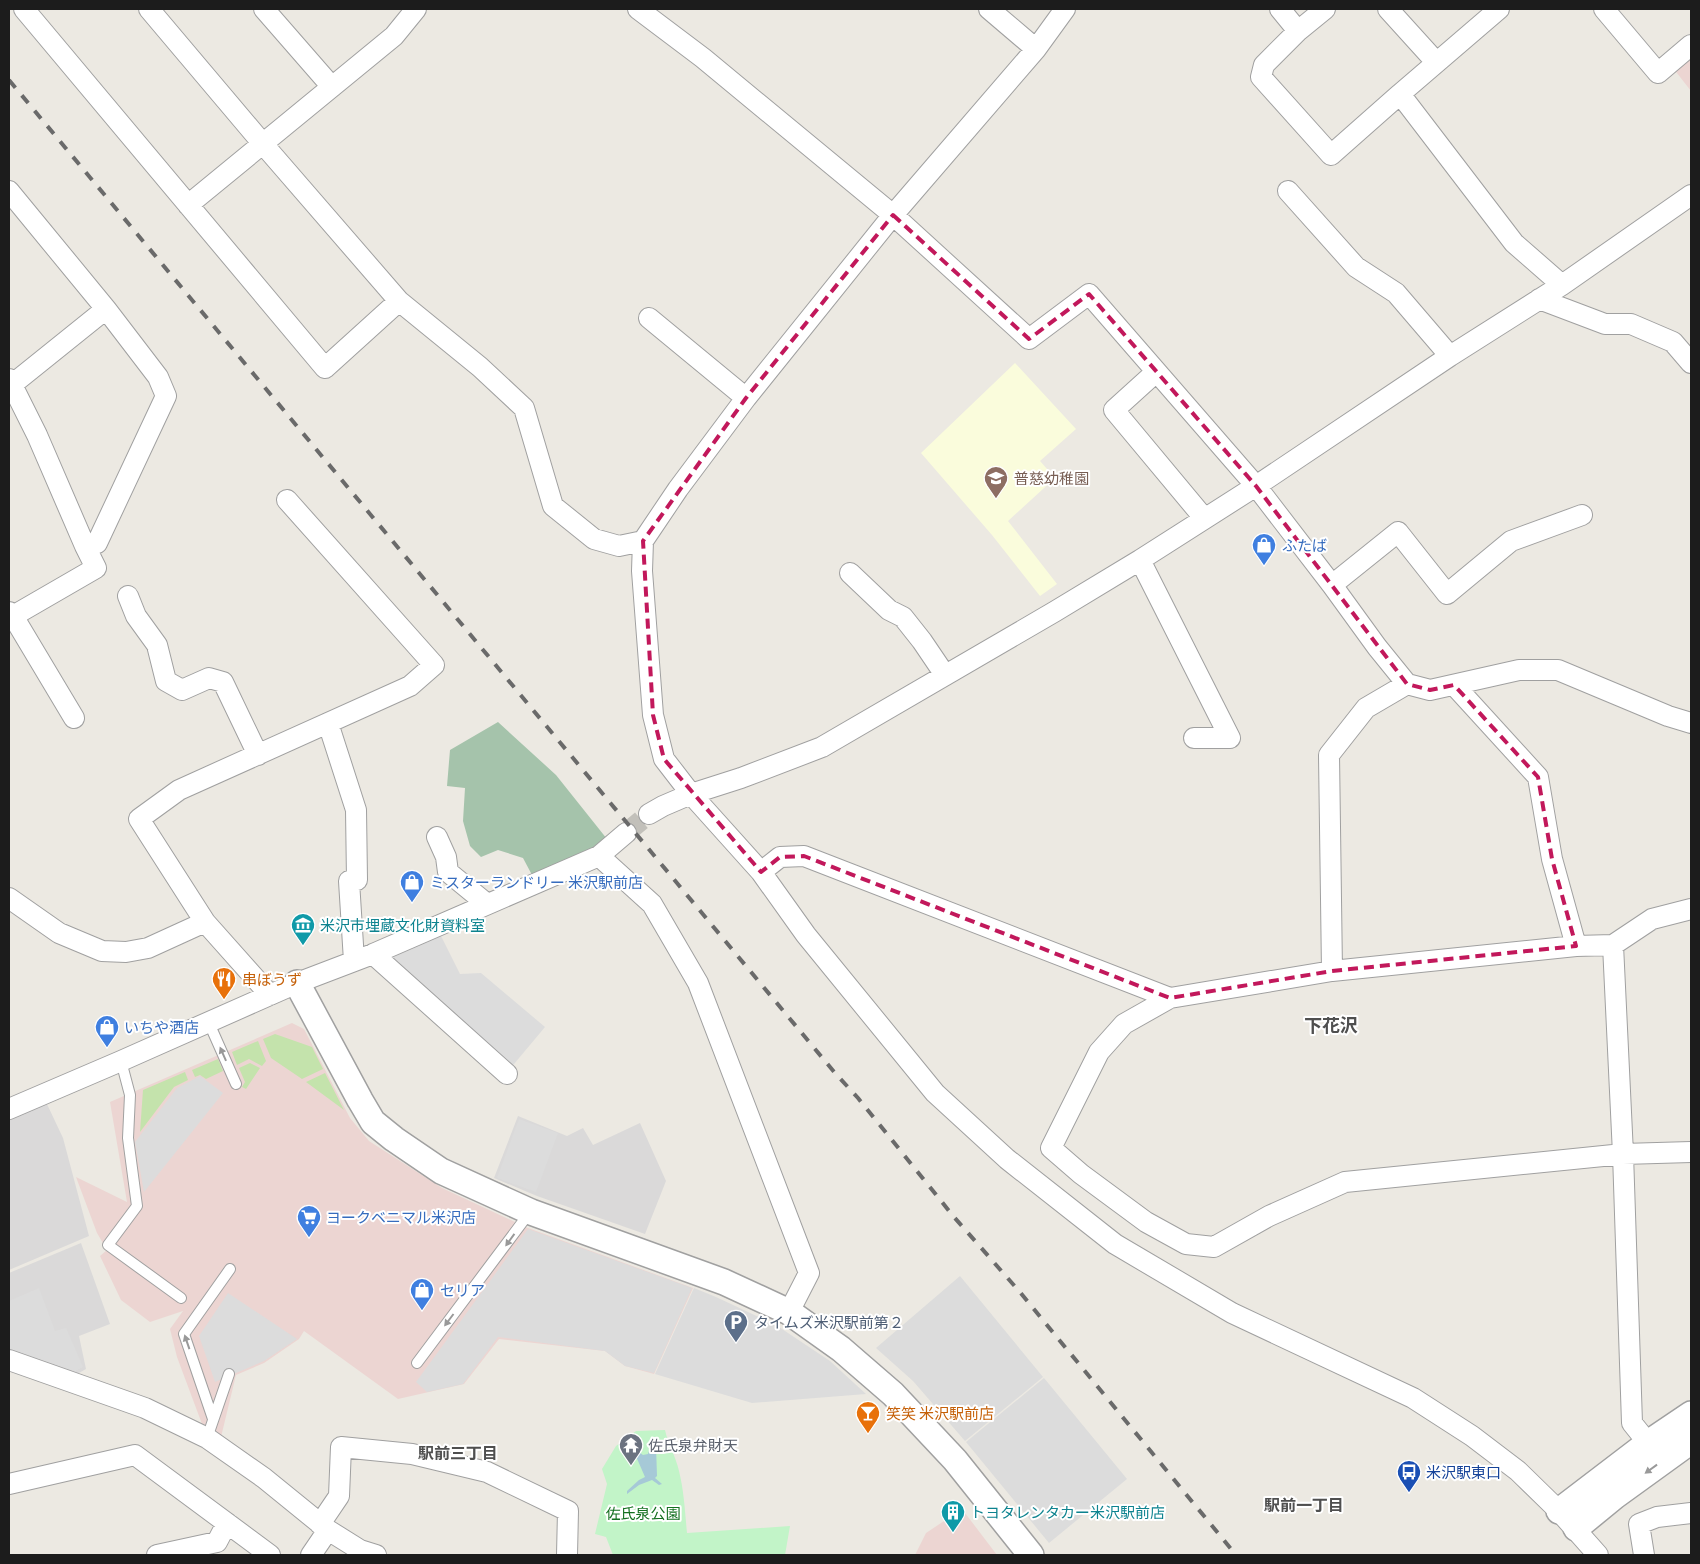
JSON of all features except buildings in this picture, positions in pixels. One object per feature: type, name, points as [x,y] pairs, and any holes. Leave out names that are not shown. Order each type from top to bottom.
[{"type":"street","points":[[24,9],[325,368],[399,301]]},
{"type":"street","points":[[149,9],[399,301],[480,367],[524,408],[553,506],[594,539],[619,546],[643,541]]},
{"type":"street","points":[[264,9],[332,87]]},
{"type":"street","points":[[188,205],[394,36],[416,9]]},
{"type":"street","points":[[638,9],[710,64],[893,216],[1029,339],[1089,294],[1256,486],[1407,684],[1430,690],[1519,670],[1558,670],[1668,716],[1691,723]]},
{"type":"street","points":[[989,9],[1036,49]]},
{"type":"street","points":[[1065,9],[1036,49],[893,216],[746,398],[678,489],[643,541],[642,571],[653,715],[664,760],[691,794],[761,872],[806,934],[935,1093],[1006,1159],[1115,1244],[1232,1313],[1413,1398],[1472,1436],[1518,1471],[1567,1519],[1598,1555]]},
{"type":"street","points":[[1280,9],[1298,31]]},
{"type":"street","points":[[1325,9],[1298,31],[1264,65],[1261,77],[1331,155],[1499,9]]},
{"type":"street","points":[[1388,9],[1436,62]]},
{"type":"street","points":[[1604,9],[1658,73],[1691,45]]},
{"type":"street","points":[[1400,94],[1514,243],[1562,284]]},
{"type":"street","points":[[9,191],[106,309],[158,377],[166,396],[97,543],[85,546]]},
{"type":"street","points":[[1288,191],[1356,267],[1396,293],[1450,356]]},
{"type":"street","points":[[649,814],[691,794],[741,778],[822,747],[946,676],[1140,560],[1256,486],[1450,356],[1562,284],[1691,195]]},
{"type":"street","points":[[1539,299],[1604,324],[1631,324],[1673,342],[1691,363]]},
{"type":"street","points":[[74,718],[10,613],[96,568],[37,435],[10,383],[106,309]]},
{"type":"street","points":[[649,318],[746,398]]},
{"type":"street","points":[[1156,372],[1114,410],[1204,518]]},
{"type":"street","points":[[270,995],[205,922],[139,819],[179,790],[410,686],[434,665],[287,500]]},
{"type":"street","points":[[1332,585],[1398,532],[1447,594],[1511,542],[1582,515]]},
{"type":"street","points":[[1140,560],[1230,738],[1194,738]]},
{"type":"street","points":[[850,573],[889,610],[903,616],[946,676]]},
{"type":"street","points":[[128,596],[136,616],[157,645],[166,681],[182,690],[209,678],[223,682],[258,755]]},
{"type":"street","points":[[1332,970],[1330,755],[1366,708],[1407,684]]},
{"type":"street","points":[[1454,685],[1538,776],[1552,859],[1576,946]]},
{"type":"street","points":[[328,723],[356,810],[357,880],[349,881],[364,957],[507,1074]]},
{"type":"street","points":[[9,1109],[121,1062],[297,983],[364,957],[599,856],[626,833]]},
{"type":"street","points":[[436,837],[446,857],[448,872],[487,904]]},
{"type":"street","points":[[599,856],[652,904],[698,983],[809,1273],[789,1312]]},
{"type":"street","points":[[761,872],[780,857],[804,856],[1170,998]]},
{"type":"street","points":[[11,904],[59,933],[102,951],[126,952],[148,948],[205,922]]},
{"type":"street","points":[[1691,909],[1652,919],[1613,945],[1576,946],[1332,970],[1170,998],[1124,1024],[1099,1052],[1051,1148],[1081,1174],[1146,1222],[1186,1244],[1214,1247],[1269,1216],[1346,1182],[1623,1154],[1691,1152]]},
{"type":"street","points":[[1613,945],[1623,1154],[1632,1423],[1648,1443]]},
{"type":"street","points":[[297,983],[373,1122],[442,1172],[530,1212],[724,1282],[789,1312],[841,1349],[893,1394],[955,1460],[1031,1555]]},
{"type":"street","points":[[9,1360],[145,1408],[207,1438],[264,1478],[324,1527],[360,1550],[376,1555]]},
{"type":"street","points":[[1567,1519],[1648,1443],[1691,1414]]},
{"type":"street","points":[[1567,1519],[1615,1496],[1691,1441]]},
{"type":"street","points":[[310,1555],[339,1496],[341,1447],[412,1454],[487,1472],[568,1511],[567,1555]]},
{"type":"street","points":[[9,1484],[135,1455],[270,1555]]},
{"type":"street","points":[[1644,1555],[1639,1524],[1657,1517],[1691,1513]]},
{"type":"street","points":[[157,1555],[217,1542],[227,1523]]},
{"type":"lane","points":[[209,1022],[236,1084]]},
{"type":"lane","points":[[121,1062],[130,1096],[128,1138],[137,1206],[108,1245],[181,1298]]},
{"type":"lane","points":[[417,1363],[490,1268],[530,1212]]},
{"type":"lane","points":[[213,1418],[184,1334],[230,1269]]},
{"type":"lane","points":[[207,1438],[229,1374]]},
{"type":"highlighted area","points":[[893,215],[1029,339],[1089,294],[1256,486],[1407,684],[1430,690],[1454,685],[1538,777],[1552,859],[1576,946],[1332,971],[1170,998],[804,856],[780,857],[761,872],[664,759],[653,715],[643,541],[746,398]]},
{"type":"shaded area","points":[[1691,53],[1691,91],[1673,68]]},
{"type":"shaded area","name":"普慈幼稚園","points":[[1015,363],[1076,429],[1040,461],[1055,478],[1008,521],[1057,584],[1040,596],[992,535],[921,453]]},
{"type":"shaded area","points":[[498,722],[556,775],[607,839],[597,847],[532,875],[523,858],[498,850],[481,857],[470,846],[463,821],[465,788],[447,786],[450,750]]},
{"type":"shaded area","points":[[439,932],[460,974],[481,973],[545,1027],[509,1070],[384,957]]},
{"type":"shaded area","points":[[292,1023],[304,1029],[350,1118],[369,1141],[442,1188],[528,1228],[693,1288],[654,1374],[625,1366],[605,1351],[499,1339],[464,1384],[398,1399],[304,1331],[299,1339],[264,1363],[236,1375],[221,1437],[202,1424],[177,1357],[170,1329],[183,1311],[150,1322],[121,1300],[100,1256],[107,1250],[97,1233],[76,1177],[127,1202],[110,1102]]},
{"type":"shaded area","points":[[200,1076],[223,1093],[144,1192],[135,1142],[177,1088]]},
{"type":"shaded area","points":[[46,1102],[63,1138],[89,1236],[9,1270],[9,1119]]},
{"type":"shaded area","points":[[518,1116],[567,1136],[583,1128],[593,1145],[640,1123],[666,1181],[645,1234],[537,1196],[494,1178]]},
{"type":"shaded area","points":[[519,1119],[558,1133],[536,1192],[497,1178]]},
{"type":"shaded area","points":[[528,1229],[692,1288],[654,1373],[625,1366],[605,1351],[498,1337],[463,1384],[427,1392],[416,1382]]},
{"type":"shaded area","points":[[81,1243],[110,1324],[79,1336],[86,1369],[77,1374],[9,1353],[9,1273]]},
{"type":"shaded area","points":[[960,1276],[1043,1377],[965,1441],[913,1381],[876,1348]]},
{"type":"shaded area","points":[[39,1288],[55,1331],[66,1328],[83,1367],[75,1371],[9,1351],[9,1301]]},
{"type":"shaded area","name":"タイムズ米沢駅前第２","points":[[694,1288],[776,1325],[830,1361],[866,1394],[752,1403],[655,1374]]},
{"type":"shaded area","points":[[228,1293],[297,1339],[264,1361],[215,1382],[199,1336]]},
{"type":"shaded area","points":[[1044,1378],[1127,1479],[1049,1543],[966,1442]]},
{"type":"shaded area","name":"トヨタレンタカー米沢駅前店","points":[[962,1509],[997,1555],[915,1555],[926,1533]]},
{"type":"green space","points":[[275,1034],[312,1047],[323,1069],[302,1079],[271,1058],[263,1039]]},
{"type":"green space","points":[[258,1041],[266,1061],[262,1066],[249,1059],[237,1065],[232,1052]]},
{"type":"green space","points":[[218,1059],[223,1071],[206,1079],[200,1075],[195,1077],[192,1070]]},
{"type":"green space","points":[[250,1063],[260,1068],[246,1089],[242,1087],[245,1082],[239,1068]]},
{"type":"green space","points":[[185,1072],[188,1080],[174,1087],[140,1132],[143,1090]]},
{"type":"green space","points":[[325,1073],[344,1110],[306,1082]]},
{"type":"green space","name":"佐氏泉公園","points":[[665,1430],[681,1479],[687,1533],[790,1526],[785,1555],[613,1555],[606,1537],[595,1534],[607,1484],[602,1469],[616,1446],[636,1431]]},
{"type":"water","points":[[651,1444],[656,1446],[657,1476],[655,1478],[662,1484],[659,1485],[652,1480],[639,1485],[627,1494],[627,1491],[645,1477],[635,1454],[636,1450],[643,1455],[648,1454]]},
{"type":"tunnel","points":[[626,833],[649,814]]},
{"type":"railway","points":[[9,80],[835,1073],[858,1098],[954,1217],[1019,1291],[1236,1555]]},
{"type":"place","name":"普慈幼稚園","points":[[996,499]]},
{"type":"place","name":"ふたば","points":[[1264,566]]},
{"type":"place","name":"ミスターランドリー 米沢駅前店","points":[[412,903]]},
{"type":"place","name":"米沢市埋蔵文化財資料室","points":[[303,946]]},
{"type":"place","name":"串ぼうず","points":[[224,1000]]},
{"type":"place","name":"いちや酒店","points":[[107,1048]]},
{"type":"place","name":"ヨークベニマル米沢店","points":[[309,1238]]},
{"type":"place","name":"セリア","points":[[422,1311]]},
{"type":"place","name":"タイムズ米沢駅前第２","points":[[736,1343]]},
{"type":"place","name":"笑笑 米沢駅前店","points":[[868,1434]]},
{"type":"place","name":"佐氏泉弁財天","points":[[631,1466]]},
{"type":"place","name":"米沢駅東口","points":[[1409,1493]]},
{"type":"place","name":"トヨタレンタカー米沢駅前店","points":[[953,1533]]},
{"type":"district","name":"下花沢","points":[[1331,1025]]},
{"type":"district","name":"駅前三丁目","points":[[458,1453]]},
{"type":"district","name":"駅前一丁目","points":[[1304,1505]]}]
